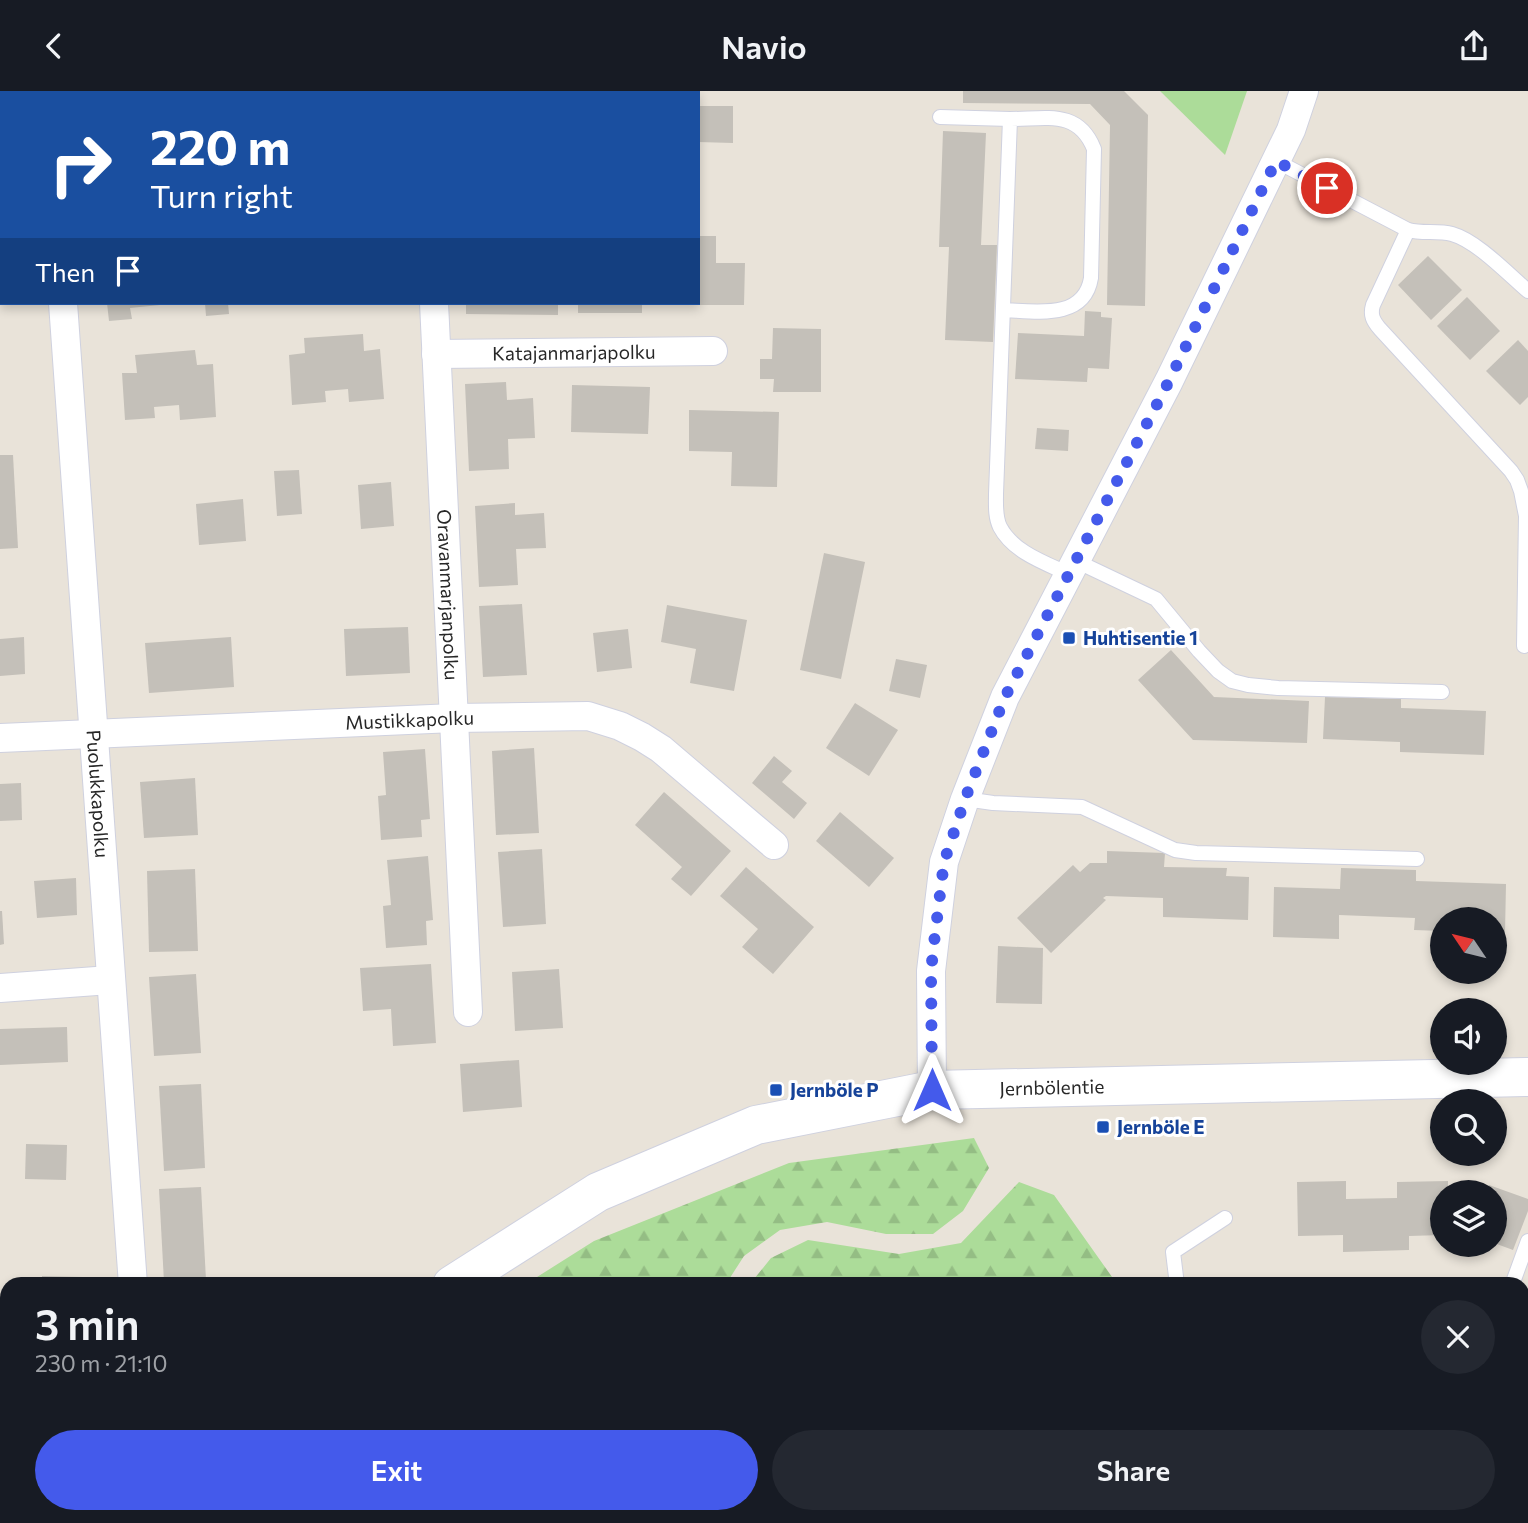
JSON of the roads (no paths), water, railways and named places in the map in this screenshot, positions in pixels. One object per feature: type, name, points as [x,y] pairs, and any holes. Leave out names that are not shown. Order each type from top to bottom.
[{"type":"street","points":[[932,1090],[931,971],[934,943],[944,862],[965,799],[1005,697],[1169,381],[1291,130],[1304,91]]},
{"type":"street","name":"Puolukkapolku","points":[[63,305],[132,1277]]},
{"type":"street","name":"Oravanmarjanpolku","points":[[434,305],[468,1012]]},
{"type":"street","name":"Katajanmarjapolku","points":[[436,354],[713,351]]},
{"type":"street","name":"Mustikkapolku","points":[[0,738],[454,718],[588,716],[620,726],[661,749],[774,845]]},
{"type":"street","points":[[0,988],[110,980]]},
{"type":"street","name":"Jernbölentie","points":[[465,1277],[598,1192],[757,1125],[932,1090],[1528,1077]]},
{"type":"lane","points":[[940,117],[1072,121],[1081,127],[1094,149],[1089,288],[1076,303],[1063,310],[1003,310]]},
{"type":"lane","points":[[1010,119],[996,511],[1000,526],[1018,547],[1156,599],[1199,651],[1231,681],[1278,688],[1442,692]]},
{"type":"lane","points":[[1276,161],[1415,232],[1447,233],[1467,241],[1528,291]]},
{"type":"lane","points":[[1408,229],[1371,312],[1380,329],[1517,480],[1526,516],[1524,646]]},
{"type":"lane","points":[[965,799],[1082,807],[1175,850],[1196,853],[1418,859]]},
{"type":"lane","points":[[1176,1277],[1173,1252],[1225,1218]]},
{"type":"lane","points":[[1515,1277],[1528,1241]]},
{"type":"place","name":"Huhtisentie 1","points":[[1069,638]]},
{"type":"place","name":"Jernböle P","points":[[776,1090]]},
{"type":"place","name":"Jernböle E","points":[[1103,1127]]}]
